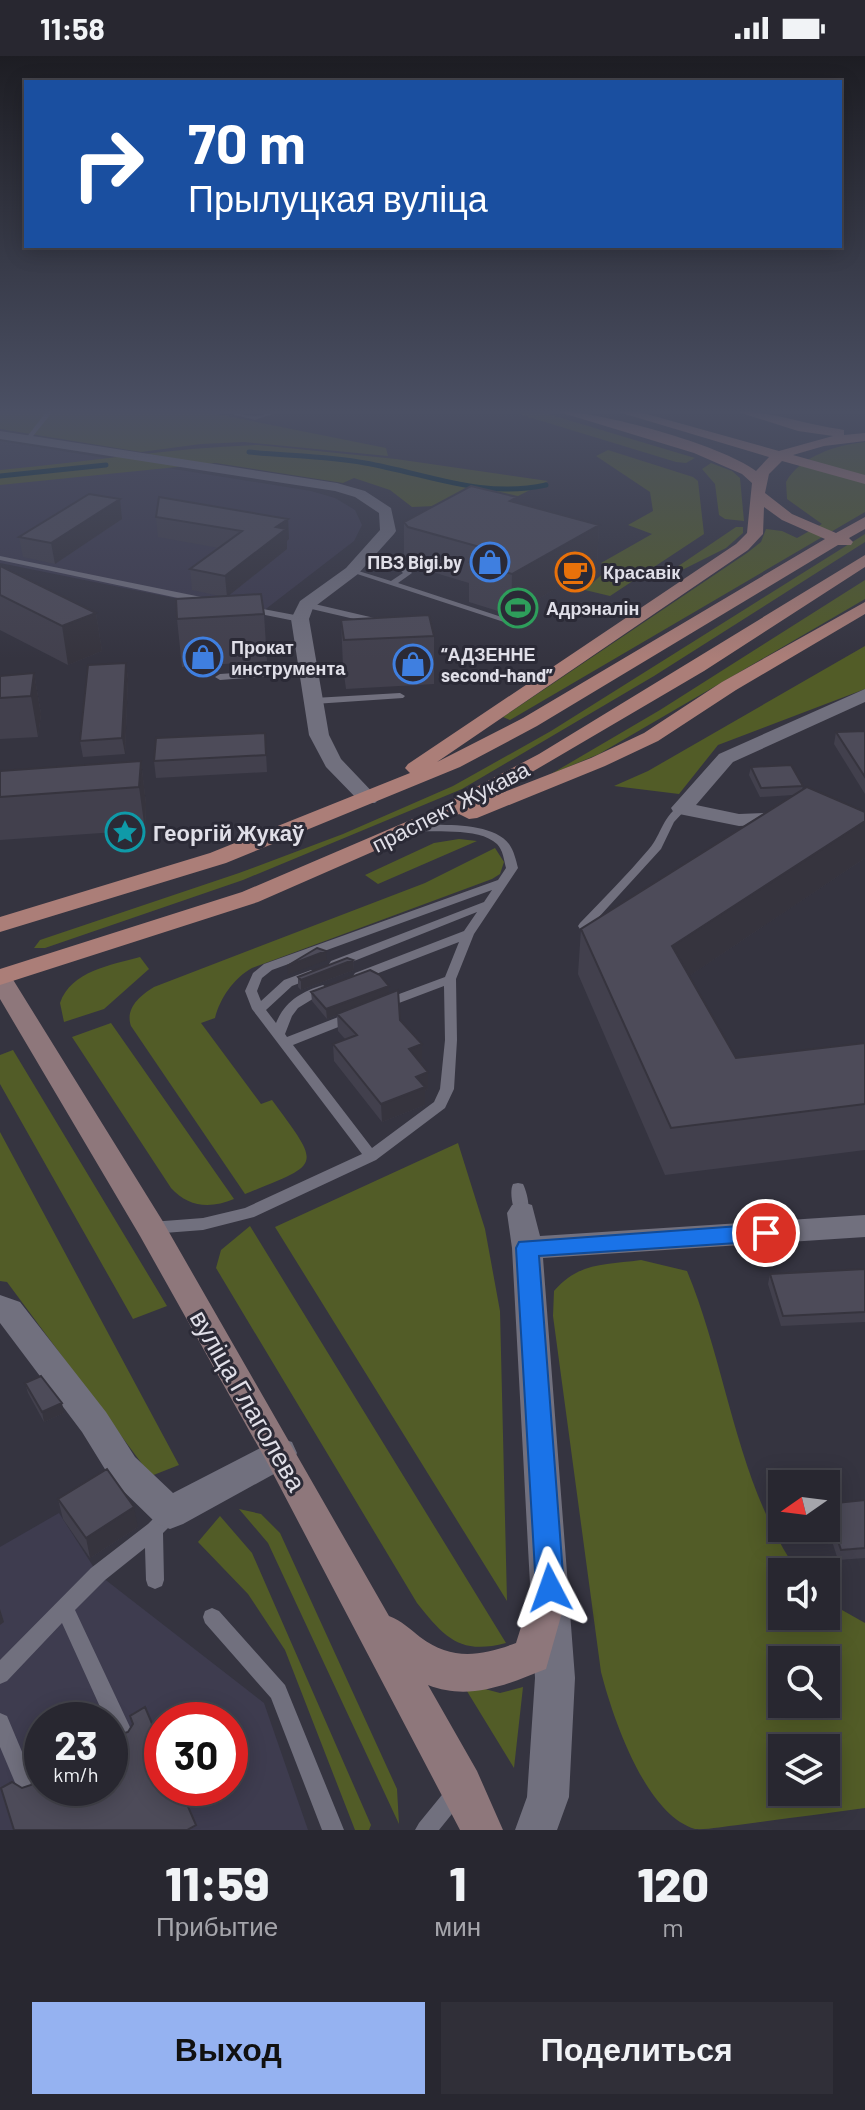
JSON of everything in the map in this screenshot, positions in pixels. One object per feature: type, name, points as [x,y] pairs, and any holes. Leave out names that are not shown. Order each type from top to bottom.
[{"type":"main road","points":[[373,797],[742,547],[755,534],[759,494]]},
{"type":"main road","points":[[766,494],[794,521],[834,539],[865,548]]},
{"type":"main road","name":"праспект Жукава","points":[[0,925],[218,858],[453,763],[530,722],[865,522]]},
{"type":"main road","name":"праспект Жукава","points":[[0,978],[250,897],[435,818],[609,720],[865,560]]},
{"type":"main road","points":[[435,818],[475,812],[651,737],[729,686],[865,607]]},
{"type":"street","points":[[359,494],[386,511],[388,531],[352,571],[303,612],[308,671],[325,753],[337,771],[373,797]]},
{"type":"street","points":[[814,817],[739,820],[682,808],[726,758],[861,697]]},
{"type":"street","name":"вуліца Глаголева","points":[[0,978],[151,1228],[280,1453],[462,1786],[482,1830]]},
{"type":"street","points":[[520,1200],[527,1248],[555,1678],[548,1797],[536,1830]]},
{"type":"street","points":[[527,1248],[865,1226]]},
{"type":"street","points":[[0,1307],[9,1311],[94,1422],[162,1521],[280,1453]]},
{"type":"street","points":[[371,1618],[415,1659],[444,1673],[480,1676],[532,1656],[550,1588]]},
{"type":"lane","points":[[0,558],[212,602]]},
{"type":"lane","points":[[394,582],[408,573],[395,560]]},
{"type":"lane","points":[[352,571],[510,621]]},
{"type":"lane","points":[[239,608],[303,612],[386,623]]},
{"type":"lane","points":[[220,677],[308,671]]},
{"type":"lane","points":[[314,701],[400,696]]},
{"type":"lane","points":[[584,926],[657,847],[669,821],[682,808]]},
{"type":"lane","points":[[151,1228],[203,1224],[249,1213],[371,1156],[440,1105],[447,1089],[451,1040],[450,979],[468,934],[512,868],[503,844],[494,837],[455,830],[411,828]]},
{"type":"lane","points":[[371,1156],[259,1010],[251,991],[257,976],[268,967],[506,881]]},
{"type":"lane","points":[[259,1010],[288,983],[485,905]]},
{"type":"lane","points":[[282,1039],[287,1010],[300,998],[468,934]]},
{"type":"lane","points":[[282,1039],[450,979]]},
{"type":"lane","points":[[155,1580],[162,1521]]},
{"type":"lane","points":[[0,1674],[98,1574],[162,1521]]},
{"type":"lane","points":[[65,1608],[108,1702]]},
{"type":"lane","points":[[212,1617],[278,1692],[333,1830]]},
{"type":"lane","points":[[0,1723],[24,1780]]},
{"type":"lane","points":[[426,1830],[462,1786]]},
{"type":"shaded area","points":[[0,494],[321,494],[355,510],[362,525],[354,541],[258,615],[0,563]]},
{"type":"shaded area","points":[[59,1513],[98,1574],[264,1703],[308,1830],[0,1830],[0,1547]]},
{"type":"green space","points":[[395,494],[522,494],[504,503],[412,507]]},
{"type":"green space","points":[[650,494],[699,494],[704,534],[610,596],[585,590],[610,567],[601,563],[652,534],[628,525],[653,511]]},
{"type":"green space","points":[[716,494],[741,494],[744,521],[725,519],[719,515]]},
{"type":"green space","points":[[787,494],[865,494],[865,512],[510,720],[503,717],[747,553],[761,542],[766,529],[782,531],[797,538],[822,524],[787,499]]},
{"type":"green space","points":[[736,527],[743,527],[743,533],[726,548],[680,571],[674,569]]},
{"type":"green space","points":[[865,534],[865,542],[654,676],[462,789],[243,880],[45,948],[34,948],[40,940],[239,873],[343,834],[453,786],[551,731]]},
{"type":"green space","points":[[865,580],[865,599],[599,754],[551,774],[660,710]]},
{"type":"green space","points":[[865,646],[865,689],[718,745],[679,794],[614,786],[648,771]]},
{"type":"green space","points":[[459,839],[477,841],[378,884],[365,875],[434,843]]},
{"type":"green space","points":[[495,848],[504,862],[500,874],[492,879],[252,968],[229,989],[215,1018],[201,1023],[261,1104],[272,1100],[306,1151],[306,1161],[301,1169],[245,1194],[131,1026],[130,1014],[135,1004],[154,987],[425,883]]},
{"type":"green space","points":[[140,957],[149,969],[104,1009],[64,1022],[60,1003],[73,983],[93,971]]},
{"type":"green space","points":[[111,1023],[234,1199],[200,1204],[185,1199],[171,1188],[72,1037]]},
{"type":"green space","points":[[13,1050],[167,1306],[133,1319],[0,1084],[0,1055]]},
{"type":"green space","points":[[0,1132],[179,1465],[151,1476],[7,1282],[0,1281]]},
{"type":"green space","points":[[458,1143],[485,1229],[500,1311],[507,1601],[275,1227]]},
{"type":"green space","points":[[250,1226],[506,1643],[477,1647],[455,1641],[436,1626],[417,1603],[216,1268],[221,1250]]},
{"type":"green space","points":[[641,1260],[687,1271],[746,1463],[768,1518],[768,1542],[780,1542],[790,1558],[768,1558],[768,1630],[840,1630],[840,1609],[865,1623],[865,1808],[695,1829],[677,1820],[661,1805],[634,1762],[601,1672],[553,1316],[554,1291],[573,1275],[593,1266]]},
{"type":"green space","points":[[239,1509],[261,1514],[280,1533],[397,1789],[399,1824],[268,1543]]},
{"type":"green space","points":[[220,1516],[252,1553],[371,1825],[369,1830],[355,1830],[285,1650],[248,1594],[198,1542]]},
{"type":"green space","points":[[462,1683],[500,1693],[523,1687],[514,1768]]},
{"type":"building","points":[[89,494],[120,499],[51,543],[19,537]]},
{"type":"building","points":[[457,494],[504,494],[517,497],[510,501],[599,525],[512,574],[470,562],[491,550],[408,527],[404,522]]},
{"type":"building","points":[[159,497],[288,519],[276,527],[286,529],[225,576],[190,569],[242,531],[156,517]]},
{"type":"building","points":[[0,566],[96,613],[62,626],[0,595]]},
{"type":"building","points":[[261,594],[264,614],[177,619],[176,599]]},
{"type":"building","points":[[429,615],[434,636],[344,640],[341,620]]},
{"type":"building","points":[[126,663],[122,738],[80,741],[88,665]]},
{"type":"building","points":[[34,673],[31,696],[0,698],[0,676]]},
{"type":"building","points":[[865,731],[865,777],[836,732]]},
{"type":"building","points":[[265,733],[266,755],[154,761],[156,738]]},
{"type":"building","points":[[141,761],[139,787],[0,797],[0,771]]},
{"type":"building","points":[[791,765],[803,786],[761,788],[751,767]]},
{"type":"building","points":[[807,787],[865,812],[865,821],[672,946],[736,1058],[865,1043],[865,1104],[671,1128],[581,929]]},
{"type":"building","points":[[317,948],[326,951],[287,966]]},
{"type":"building","points":[[347,958],[353,960],[301,980],[298,977]]},
{"type":"building","points":[[370,970],[380,975],[389,986],[326,1009],[311,992]]},
{"type":"building","points":[[398,990],[400,1020],[422,1044],[409,1049],[428,1072],[416,1077],[425,1087],[381,1104],[333,1044],[357,1035],[337,1014]]},
{"type":"building","points":[[865,1269],[865,1312],[783,1316],[770,1274]]},
{"type":"building","points":[[41,1376],[62,1403],[42,1412],[25,1383]]},
{"type":"building","points":[[107,1469],[134,1507],[86,1538],[58,1499]]},
{"type":"building","points":[[865,1500],[865,1548],[841,1550],[838,1542],[840,1503]]},
{"type":"building","points":[[144,1708],[144,1806],[188,1806],[196,1825],[187,1830],[14,1830],[1,1788],[12,1782],[24,1787],[24,1806],[128,1806],[128,1732],[133,1724],[130,1716]]},
{"type":"place","name":"ПВЗ Bigi.by","points":[[490,562]]},
{"type":"place","name":"Красавік","points":[[575,572]]},
{"type":"place","name":"Адрэналін","points":[[518,608]]},
{"type":"place","name":"Прокат инструмента","points":[[203,657]]},
{"type":"place","name":"“АДЗЕННЕ second-hand”","points":[[413,664]]},
{"type":"place","name":"Георгій Жукаў","points":[[125,832]]},
{"type":"route","points":[[550,1588],[527,1248],[766,1233]]}]
